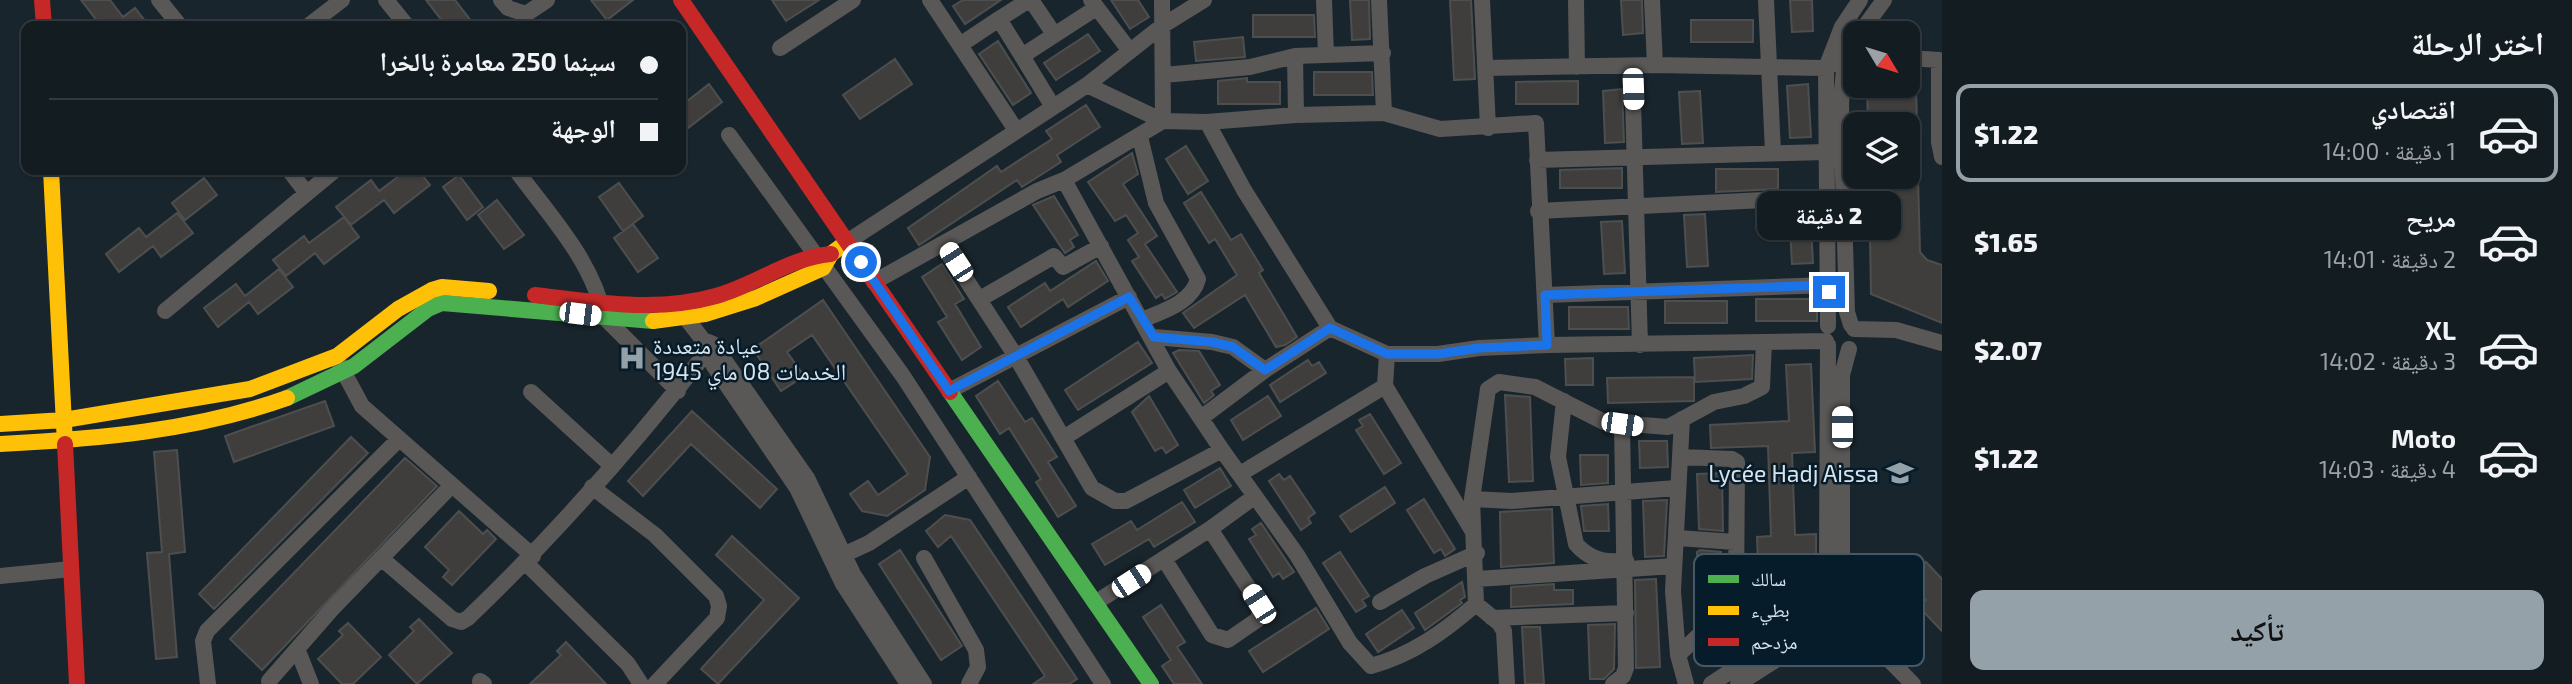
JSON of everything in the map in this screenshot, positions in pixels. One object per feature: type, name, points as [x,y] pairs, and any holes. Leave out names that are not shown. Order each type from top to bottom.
[{"type":"street","points":[[42,0],[44,21]]},
{"type":"street","points":[[159,0],[176,21]]},
{"type":"street","points":[[315,21],[342,0]]},
{"type":"street","points":[[386,0],[403,21]]},
{"type":"street","points":[[501,0],[508,8],[526,14],[547,0]]},
{"type":"street","points":[[681,0],[1095,603],[1144,682]]},
{"type":"street","points":[[780,48],[853,0]]},
{"type":"street","points":[[930,0],[1016,130]]},
{"type":"street","points":[[960,45],[1030,0],[1054,34]]},
{"type":"street","points":[[1162,0],[1163,121]]},
{"type":"street","points":[[0,424],[64,421],[250,389],[337,356],[398,309],[442,287],[601,301],[719,303],[823,268],[831,254],[847,242],[1087,85],[1162,26],[1204,0]]},
{"type":"street","points":[[1324,0],[1326,55]]},
{"type":"street","points":[[1379,0],[1384,113]]},
{"type":"street","points":[[1482,0],[1488,128]]},
{"type":"street","points":[[1576,0],[1577,67]]},
{"type":"street","points":[[1652,0],[1655,65]]},
{"type":"street","points":[[1766,0],[1773,153]]},
{"type":"street","points":[[1825,554],[1829,285],[1826,68],[1842,27],[1860,0]]},
{"type":"street","points":[[1869,21],[1884,0]]},
{"type":"street","points":[[1022,56],[1094,4],[1130,51]]},
{"type":"street","points":[[999,19],[1052,107]]},
{"type":"street","points":[[1164,75],[1250,67],[1295,56],[1382,53]]},
{"type":"street","points":[[1295,56],[1296,115]]},
{"type":"street","points":[[1486,68],[1655,65],[1826,68],[1843,57]]},
{"type":"street","points":[[1920,59],[1940,60],[1939,142],[1942,157]]},
{"type":"street","points":[[1632,66],[1640,345]]},
{"type":"street","points":[[1087,85],[1163,121],[1208,122],[1296,115],[1384,113],[1440,129],[1536,123],[1538,211],[1547,345]]},
{"type":"street","points":[[1842,554],[1842,375],[1849,349],[1856,337],[1847,312],[1841,104],[1843,95]]},
{"type":"street","points":[[874,282],[1037,191],[1064,180],[1163,121]]},
{"type":"street","points":[[1208,122],[1244,190],[1330,328],[1387,354],[1438,354],[1479,348],[1547,345],[1764,342],[1827,337],[1842,320],[1853,327],[1896,330],[1942,343]]},
{"type":"street","points":[[729,135],[903,376],[1103,684]]},
{"type":"street","points":[[1140,136],[1156,203],[1198,279],[1195,290],[1177,305],[1142,320]]},
{"type":"street","points":[[1537,160],[1827,152]]},
{"type":"street","points":[[51,175],[77,684]]},
{"type":"street","points":[[293,175],[306,191]]},
{"type":"street","points":[[165,311],[328,175]]},
{"type":"street","points":[[520,175],[586,266],[601,301],[604,317],[678,391]]},
{"type":"street","points":[[1064,180],[1154,337],[1169,371],[1254,497],[1297,555],[1350,643],[1371,666],[1387,662],[1441,634],[1476,604]]},
{"type":"street","points":[[1538,211],[1827,197]]},
{"type":"street","points":[[943,244],[1015,355],[1065,437],[1092,488],[1115,501],[1126,501],[1222,450]]},
{"type":"street","points":[[980,299],[1054,256],[1063,267],[1101,246]]},
{"type":"street","points":[[0,444],[65,441],[179,426],[233,415],[343,373],[428,309],[442,303],[641,320],[686,318],[813,254],[831,254]]},
{"type":"street","points":[[1545,295],[1829,285]]},
{"type":"street","points":[[949,391],[1129,297]]},
{"type":"street","points":[[686,318],[807,478],[843,555],[924,684]]},
{"type":"street","points":[[1200,418],[1265,370],[1330,328]]},
{"type":"street","points":[[1154,337],[1212,342],[1233,347],[1265,370]]},
{"type":"street","points":[[1827,337],[1835,351],[1849,349]]},
{"type":"street","points":[[1507,684],[1504,631],[1476,604],[1477,553],[1472,499],[1488,389],[1499,382],[1513,382],[1548,391],[1604,422],[1668,427],[1714,402],[1744,396],[1762,387],[1764,342]]},
{"type":"street","points":[[381,558],[452,619],[461,622],[529,560],[678,391],[707,346]]},
{"type":"street","points":[[707,346],[797,488],[844,584],[908,684]]},
{"type":"street","points":[[1387,354],[1385,386],[1475,536]]},
{"type":"street","points":[[337,356],[343,373],[362,406],[453,485],[529,560],[628,664],[641,684]]},
{"type":"street","points":[[1065,437],[1169,371]]},
{"type":"street","points":[[1240,474],[1385,386]]},
{"type":"street","points":[[531,392],[611,465]]},
{"type":"street","points":[[1564,401],[1558,457],[1576,544],[1585,554],[1625,565]]},
{"type":"street","points":[[179,426],[181,402]]},
{"type":"street","points":[[1682,419],[1681,457],[1676,488],[1678,538],[1674,566],[1678,655],[1686,684]]},
{"type":"street","points":[[1613,684],[1623,676],[1626,668],[1622,424]]},
{"type":"street","points":[[208,684],[203,641],[207,631],[399,439]]},
{"type":"street","points":[[1681,457],[1732,459],[1737,462],[1735,554]]},
{"type":"street","points":[[843,555],[869,542],[969,477]]},
{"type":"street","points":[[269,681],[381,558],[453,485]]},
{"type":"street","points":[[592,487],[655,535],[716,596],[719,606],[717,618],[655,684]]},
{"type":"street","points":[[1472,499],[1567,498],[1676,488]]},
{"type":"street","points":[[1095,603],[1210,529],[1254,497]]},
{"type":"street","points":[[1164,559],[1212,635],[1228,640],[1257,620],[1261,612],[1210,529]]},
{"type":"street","points":[[1678,538],[1735,542]]},
{"type":"street","points":[[1380,602],[1425,576],[1477,553]]},
{"type":"street","points":[[924,558],[976,650],[978,667],[969,684]]},
{"type":"street","points":[[1476,579],[1625,565],[1674,566]]},
{"type":"street","points":[[0,576],[71,569]]},
{"type":"street","points":[[1492,618],[1626,613]]},
{"type":"street","points":[[1678,655],[1694,640]]},
{"type":"street","points":[[298,650],[311,684]]},
{"type":"street","points":[[1711,684],[1739,666]]},
{"type":"street","points":[[1738,684],[1766,666]]},
{"type":"street","points":[[1895,666],[1913,684]]},
{"type":"building","points":[[81,0],[110,0],[123,17],[135,8],[145,21],[97,21]]},
{"type":"building","points":[[426,0],[455,0],[471,21],[442,21]]},
{"type":"building","points":[[591,0],[633,0],[607,20]]},
{"type":"building","points":[[772,0],[819,0],[786,21]]},
{"type":"building","points":[[963,0],[1001,0],[965,24],[953,6]]},
{"type":"building","points":[[1111,0],[1138,0],[1149,17],[1130,29]]},
{"type":"building","points":[[1350,0],[1369,0],[1370,39],[1352,40]]},
{"type":"building","points":[[1450,0],[1471,0],[1475,79],[1454,80]]},
{"type":"building","points":[[1621,0],[1642,0],[1643,33],[1623,35]]},
{"type":"building","points":[[1790,0],[1812,0],[1813,31],[1792,32]]},
{"type":"building","points":[[1253,15],[1314,15],[1315,37],[1253,37]]},
{"type":"building","points":[[1691,20],[1753,20],[1753,42],[1691,42]]},
{"type":"building","points":[[1088,34],[1100,51],[1056,80],[1044,63]]},
{"type":"building","points":[[1243,37],[1245,57],[1196,61],[1194,42]]},
{"type":"building","points":[[998,41],[1031,93],[1013,105],[979,54]]},
{"type":"building","points":[[895,59],[912,84],[860,119],[843,95]]},
{"type":"building","points":[[1314,72],[1372,72],[1373,95],[1314,95]]},
{"type":"building","points":[[1247,78],[1247,82],[1280,82],[1280,104],[1218,104],[1218,81]]},
{"type":"building","points":[[1578,81],[1578,104],[1516,104],[1516,82]]},
{"type":"building","points":[[709,84],[722,102],[688,128],[686,102]]},
{"type":"building","points":[[1808,84],[1811,137],[1790,138],[1787,86]]},
{"type":"building","points":[[1622,89],[1624,142],[1605,143],[1603,91]]},
{"type":"building","points":[[1700,91],[1703,143],[1682,144],[1679,92]]},
{"type":"building","points":[[1867,98],[1916,98],[1917,112],[1868,112]]},
{"type":"building","points":[[1086,105],[1100,127],[1057,155],[1061,162],[1022,187],[1017,180],[919,245],[908,228],[997,166],[1001,172],[1052,139],[1046,131]]},
{"type":"building","points":[[1186,146],[1208,181],[1188,194],[1166,159]]},
{"type":"building","points":[[1132,153],[1138,174],[1123,184],[1157,236],[1145,244],[1177,292],[1165,299],[1162,294],[1156,298],[1132,261],[1139,257],[1128,240],[1138,233],[1126,215],[1115,221],[1088,182]]},
{"type":"building","points":[[1622,168],[1622,188],[1560,188],[1560,170]]},
{"type":"building","points":[[1716,169],[1778,169],[1778,189],[1716,192]]},
{"type":"building","points":[[400,175],[422,175],[430,185],[394,213],[384,200],[351,225],[336,207],[371,180],[379,191]]},
{"type":"building","points":[[459,175],[483,207],[467,220],[443,187]]},
{"type":"building","points":[[204,178],[217,195],[185,220],[172,203]]},
{"type":"building","points":[[619,183],[643,216],[623,231],[599,197]]},
{"type":"building","points":[[1869,189],[1918,189],[1920,252],[1927,260],[1942,265],[1942,323],[1871,294]]},
{"type":"building","points":[[1201,192],[1231,240],[1241,234],[1263,270],[1259,273],[1297,337],[1285,345],[1276,347],[1245,295],[1194,328],[1183,313],[1237,275],[1215,239],[1209,243],[1184,203]]},
{"type":"building","points":[[1054,196],[1078,235],[1070,240],[1074,247],[1065,253],[1033,205]]},
{"type":"building","points":[[497,200],[524,235],[504,249],[478,215]]},
{"type":"building","points":[[1810,210],[1813,263],[1792,264],[1789,212]]},
{"type":"building","points":[[177,213],[193,233],[161,257],[153,246],[119,272],[106,254],[139,228],[146,237]]},
{"type":"building","points":[[1705,214],[1708,266],[1687,267],[1684,215]]},
{"type":"building","points":[[344,217],[359,237],[324,264],[315,253],[286,276],[273,260],[304,236],[309,243]]},
{"type":"building","points":[[1622,221],[1625,273],[1604,274],[1601,222]]},
{"type":"building","points":[[633,224],[658,258],[638,272],[614,238]]},
{"type":"building","points":[[1096,261],[1108,281],[1068,307],[1063,299],[1021,327],[1008,307],[1045,283],[1050,291]]},
{"type":"building","points":[[942,264],[964,299],[955,304],[981,347],[962,360],[938,322],[947,317],[922,277]]},
{"type":"building","points":[[279,269],[293,287],[258,314],[249,302],[218,327],[204,308],[236,284],[245,296]]},
{"type":"building","points":[[1756,299],[1817,299],[1817,321],[1756,321]]},
{"type":"building","points":[[823,300],[930,457],[925,490],[887,516],[862,511],[850,494],[868,481],[878,495],[908,474],[812,335],[787,352],[804,376],[781,391],[753,349]]},
{"type":"building","points":[[1665,301],[1727,301],[1727,323],[1665,323]]},
{"type":"building","points":[[1569,307],[1628,307],[1629,329],[1569,329]]},
{"type":"building","points":[[1138,342],[1152,363],[1078,410],[1065,390]]},
{"type":"building","points":[[1179,350],[1199,351],[1220,385],[1211,391],[1214,395],[1204,403],[1173,353]]},
{"type":"building","points":[[1753,355],[1752,379],[1695,382],[1694,358]]},
{"type":"building","points":[[1593,358],[1593,385],[1566,385],[1565,359]]},
{"type":"building","points":[[1308,360],[1312,366],[1319,362],[1326,373],[1280,402],[1270,385]]},
{"type":"building","points":[[1811,364],[1815,452],[1792,453],[1795,535],[1816,534],[1816,554],[1758,554],[1757,537],[1771,536],[1768,446],[1711,448],[1710,425],[1789,421],[1786,365]]},
{"type":"building","points":[[1694,377],[1694,401],[1608,403],[1607,378]]},
{"type":"building","points":[[998,381],[1025,422],[1032,418],[1057,457],[1048,462],[1076,506],[1058,517],[1036,482],[1041,479],[1009,428],[1000,434],[976,396]]},
{"type":"building","points":[[1505,395],[1530,397],[1533,481],[1509,482]]},
{"type":"building","points":[[1149,396],[1178,445],[1166,453],[1162,447],[1155,451],[1132,412]]},
{"type":"building","points":[[1268,396],[1281,416],[1243,440],[1231,420]]},
{"type":"building","points":[[325,401],[334,426],[234,462],[225,436]]},
{"type":"building","points":[[692,411],[777,489],[760,508],[691,444],[643,496],[628,481]]},
{"type":"building","points":[[1370,414],[1401,463],[1384,474],[1356,430],[1363,426],[1359,420]]},
{"type":"building","points":[[351,437],[368,453],[214,609],[199,594]]},
{"type":"building","points":[[1639,441],[1667,441],[1668,467],[1640,468]]},
{"type":"building","points":[[177,450],[185,552],[169,554],[177,657],[156,659],[147,553],[162,552],[154,452]]},
{"type":"building","points":[[1580,455],[1608,455],[1608,483],[1581,485]]},
{"type":"building","points":[[405,458],[437,486],[262,670],[230,639]]},
{"type":"building","points":[[1220,468],[1231,486],[1195,508],[1184,490]]},
{"type":"building","points":[[1722,473],[1723,531],[1699,529],[1697,474]]},
{"type":"building","points":[[1279,474],[1284,480],[1290,476],[1315,513],[1308,518],[1311,523],[1301,530],[1269,481]]},
{"type":"building","points":[[1385,487],[1395,503],[1351,532],[1340,516]]},
{"type":"building","points":[[1424,499],[1455,549],[1445,556],[1441,549],[1434,553],[1407,510]]},
{"type":"building","points":[[1667,500],[1664,556],[1645,557],[1643,501]]},
{"type":"building","points":[[1182,502],[1195,522],[1154,547],[1149,539],[1105,565],[1092,544],[1131,521],[1137,530]]},
{"type":"building","points":[[1608,504],[1609,531],[1584,531],[1581,506]]},
{"type":"building","points":[[1552,509],[1554,563],[1501,567],[1500,512]]},
{"type":"building","points":[[459,511],[483,534],[487,530],[496,539],[452,585],[443,577],[449,570],[425,547]]},
{"type":"building","points":[[945,515],[970,520],[1077,679],[1069,684],[1033,684],[1045,676],[951,536],[938,547],[926,531]]},
{"type":"building","points":[[1261,523],[1294,572],[1283,579],[1279,573],[1273,577],[1249,539],[1256,535],[1252,529]]},
{"type":"building","points":[[732,536],[799,598],[718,684],[701,669],[764,600],[716,555]]},
{"type":"building","points":[[900,550],[962,646],[941,660],[879,564]]},
{"type":"building","points":[[1700,550],[1721,554],[1697,554]]},
{"type":"building","points":[[1340,552],[1369,596],[1362,600],[1366,606],[1356,612],[1323,563]]},
{"type":"building","points":[[1926,562],[1942,579],[1942,631],[1924,612]]},
{"type":"building","points":[[1656,579],[1660,667],[1636,668],[1635,580]]},
{"type":"building","points":[[1462,582],[1465,597],[1460,600],[1462,603],[1425,630],[1415,613]]},
{"type":"building","points":[[1554,584],[1554,590],[1573,590],[1573,604],[1511,607],[1511,587]]},
{"type":"building","points":[[1161,605],[1185,642],[1177,647],[1202,684],[1174,684],[1162,666],[1171,660],[1143,617]]},
{"type":"building","points":[[1316,608],[1329,629],[1263,672],[1249,651]]},
{"type":"building","points":[[1402,610],[1414,628],[1378,652],[1366,634]]},
{"type":"building","points":[[419,619],[452,653],[417,684],[389,655],[414,631],[410,627]]},
{"type":"building","points":[[348,623],[381,657],[353,684],[342,684],[318,659],[343,635],[339,631]]},
{"type":"building","points":[[1615,624],[1614,669],[1604,679],[1590,679],[1588,625]]},
{"type":"building","points":[[1522,627],[1540,627],[1544,684],[1525,684]]},
{"type":"building","points":[[566,642],[606,684],[530,684],[561,655],[557,651]]},
{"type":"traffic: fast","points":[[287,398],[354,366],[428,309],[442,303],[653,321]]},
{"type":"traffic: fast","points":[[950,392],[1151,684]]},
{"type":"traffic: slow","points":[[51,175],[65,444]]},
{"type":"traffic: slow","points":[[653,321],[705,314],[756,298],[823,268],[831,254],[847,242]]},
{"type":"traffic: slow","points":[[0,424],[64,420],[250,389],[337,356],[398,309],[432,290],[442,287],[489,291]]},
{"type":"traffic: slow","points":[[0,444],[145,432],[217,418],[287,398]]},
{"type":"traffic: jam","points":[[42,0],[44,21]]},
{"type":"traffic: jam","points":[[681,0],[950,392]]},
{"type":"traffic: jam","points":[[535,295],[648,305],[694,301],[731,291],[786,266],[831,254]]},
{"type":"traffic: jam","points":[[65,444],[77,684]]},
{"type":"place","name":"عيادة متعددة الخدمات 08 ماي 1945","points":[[632,358]]},
{"type":"place","name":"Lycée Hadj Aissa","points":[[1900,473]]},
{"type":"route","points":[[861,262],[949,391],[1129,297],[1154,337],[1212,342],[1233,347],[1265,370],[1330,328],[1387,354],[1438,354],[1479,348],[1547,345],[1545,295],[1829,285],[1829,292]]}]
